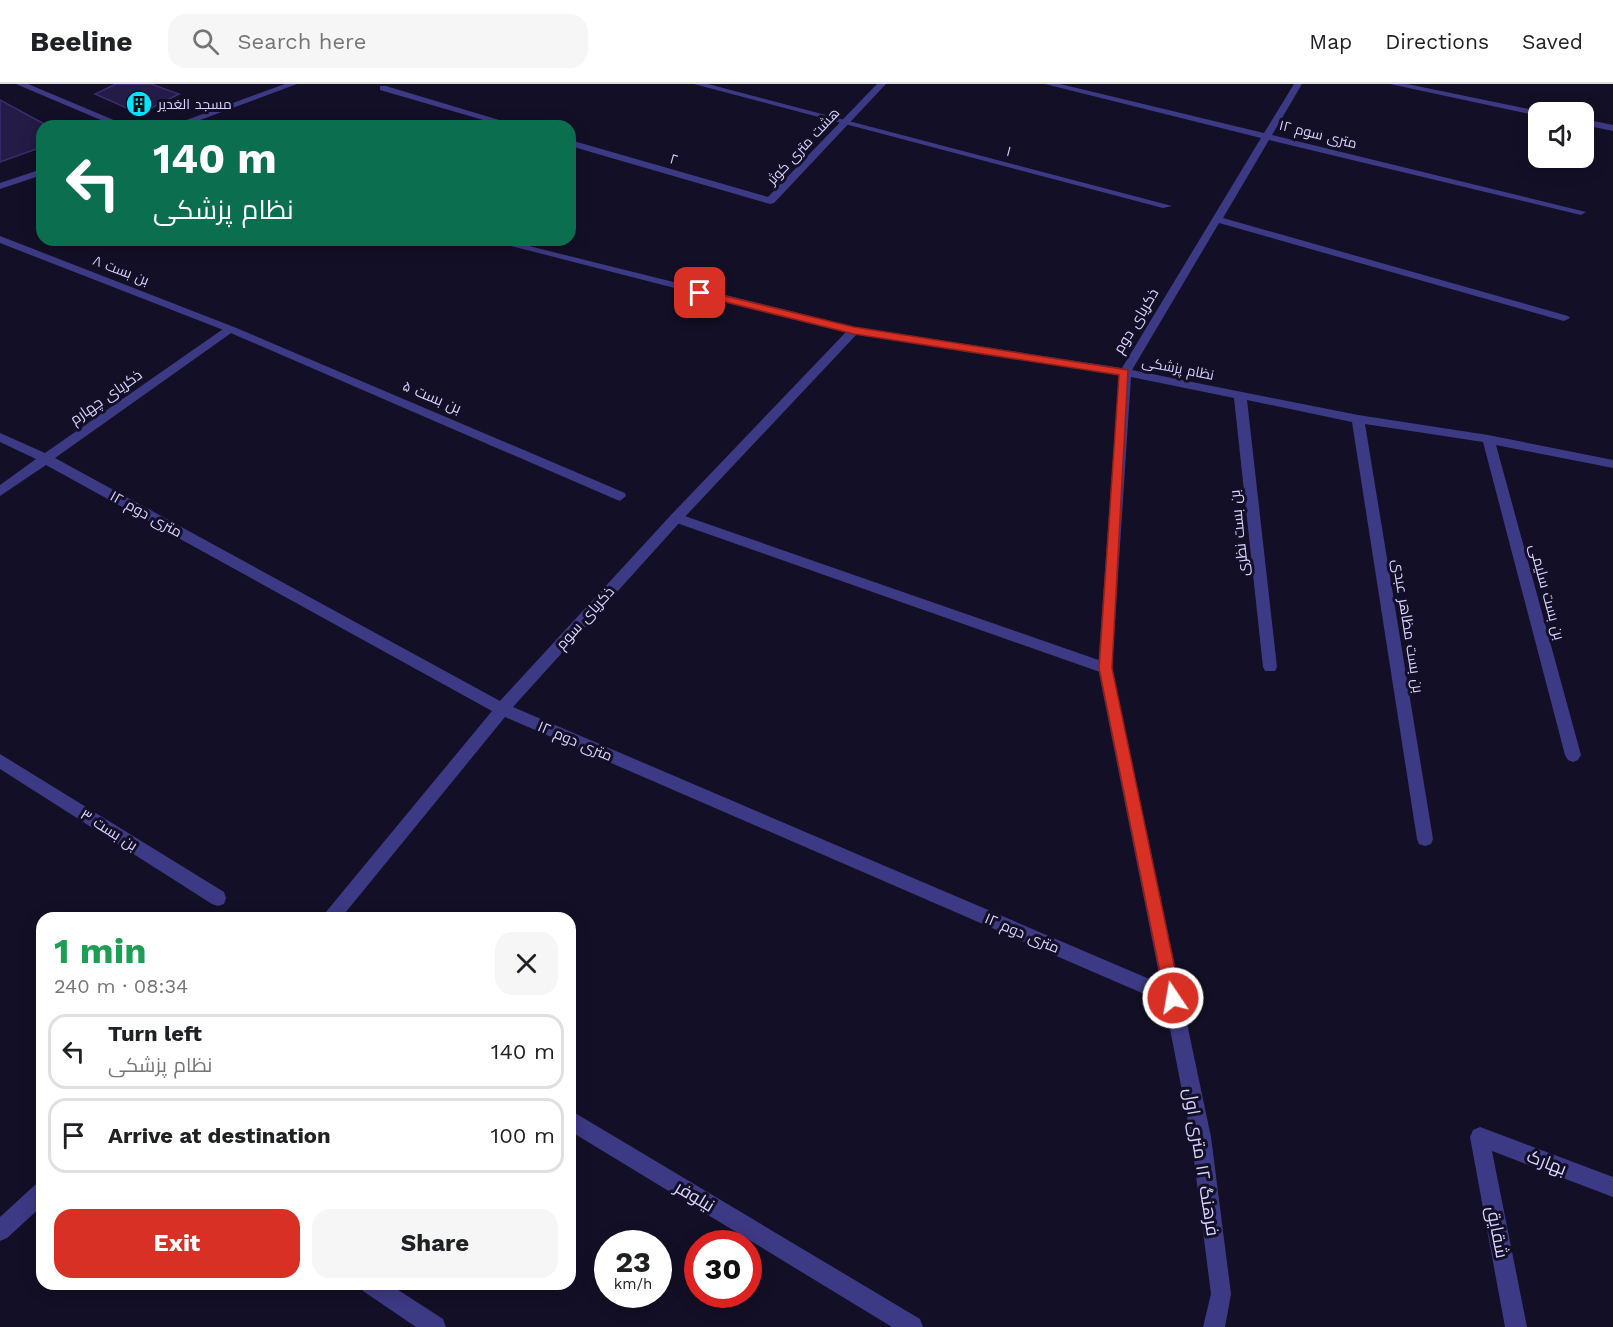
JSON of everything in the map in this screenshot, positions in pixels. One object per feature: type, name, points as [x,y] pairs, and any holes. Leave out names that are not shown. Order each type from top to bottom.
[{"type":"street","points":[[21,84],[108,120]]},
{"type":"street","points":[[191,120],[293,84]]},
{"type":"street","name":"۱","points":[[698,84],[1167,206]]},
{"type":"street","name":"هشت متری کوثر","points":[[770,201],[882,84]]},
{"type":"street","name":"۱۲ متری سوم","points":[[1049,84],[1581,212]]},
{"type":"street","name":"ذکریای دوم","points":[[1173,998],[1105,668],[1125,372],[1298,84]]},
{"type":"street","points":[[1394,84],[1528,111]]},
{"type":"street","points":[[383,88],[493,120]]},
{"type":"street","points":[[1594,124],[1613,128]]},
{"type":"street","name":"۲","points":[[576,145],[770,201]]},
{"type":"street","points":[[0,186],[36,174]]},
{"type":"street","points":[[1216,219],[1564,318]]},
{"type":"street","name":"بن بست ۸","points":[[0,239],[230,329]]},
{"type":"street","name":"نظام پزشکی","points":[[517,246],[854,330],[1125,372],[1358,419],[1488,438],[1613,464]]},
{"type":"street","name":"ذکریای چهارم","points":[[0,491],[230,329]]},
{"type":"street","name":"بن بست ۵","points":[[230,329],[620,496]]},
{"type":"street","name":"ذکریای سوم","points":[[335,912],[502,709],[676,518],[854,330]]},
{"type":"street","name":"بن بست نظری","points":[[1240,395],[1270,667]]},
{"type":"street","name":"بن بست مظاهر عبدی","points":[[1358,419],[1425,839]]},
{"type":"street","name":"۱۲ متری دوم","points":[[0,437],[46,459],[502,709],[1173,998]]},
{"type":"street","name":"بن بست سلیمی","points":[[1488,438],[1574,754]]},
{"type":"street","points":[[676,518],[1105,668]]},
{"type":"street","name":"بن بست ۳","points":[[0,761],[218,898]]},
{"type":"street","name":"فرهنگ ۱۲ متری اول","points":[[1173,998],[1201,1137],[1221,1294],[1214,1327]]},
{"type":"street","name":"نیلوفر","points":[[576,1124],[912,1327]]},
{"type":"street","name":"بهارک","points":[[1480,1137],[1613,1187]]},
{"type":"street","name":"شقایق","points":[[1480,1137],[1516,1327]]},
{"type":"street","points":[[0,1231],[36,1198]]},
{"type":"street","points":[[379,1290],[435,1327]]},
{"type":"building","name":"مسجد الغدیر","points":[[116,84],[151,84],[179,94],[140,114],[95,94]]},
{"type":"building","points":[[0,100],[37,120],[36,149],[0,162]]},
{"type":"place","name":"مسجد الغدیر","points":[[139,104]]},
{"type":"route","points":[[700,293],[854,330],[1125,372],[1105,668],[1173,998]]}]
